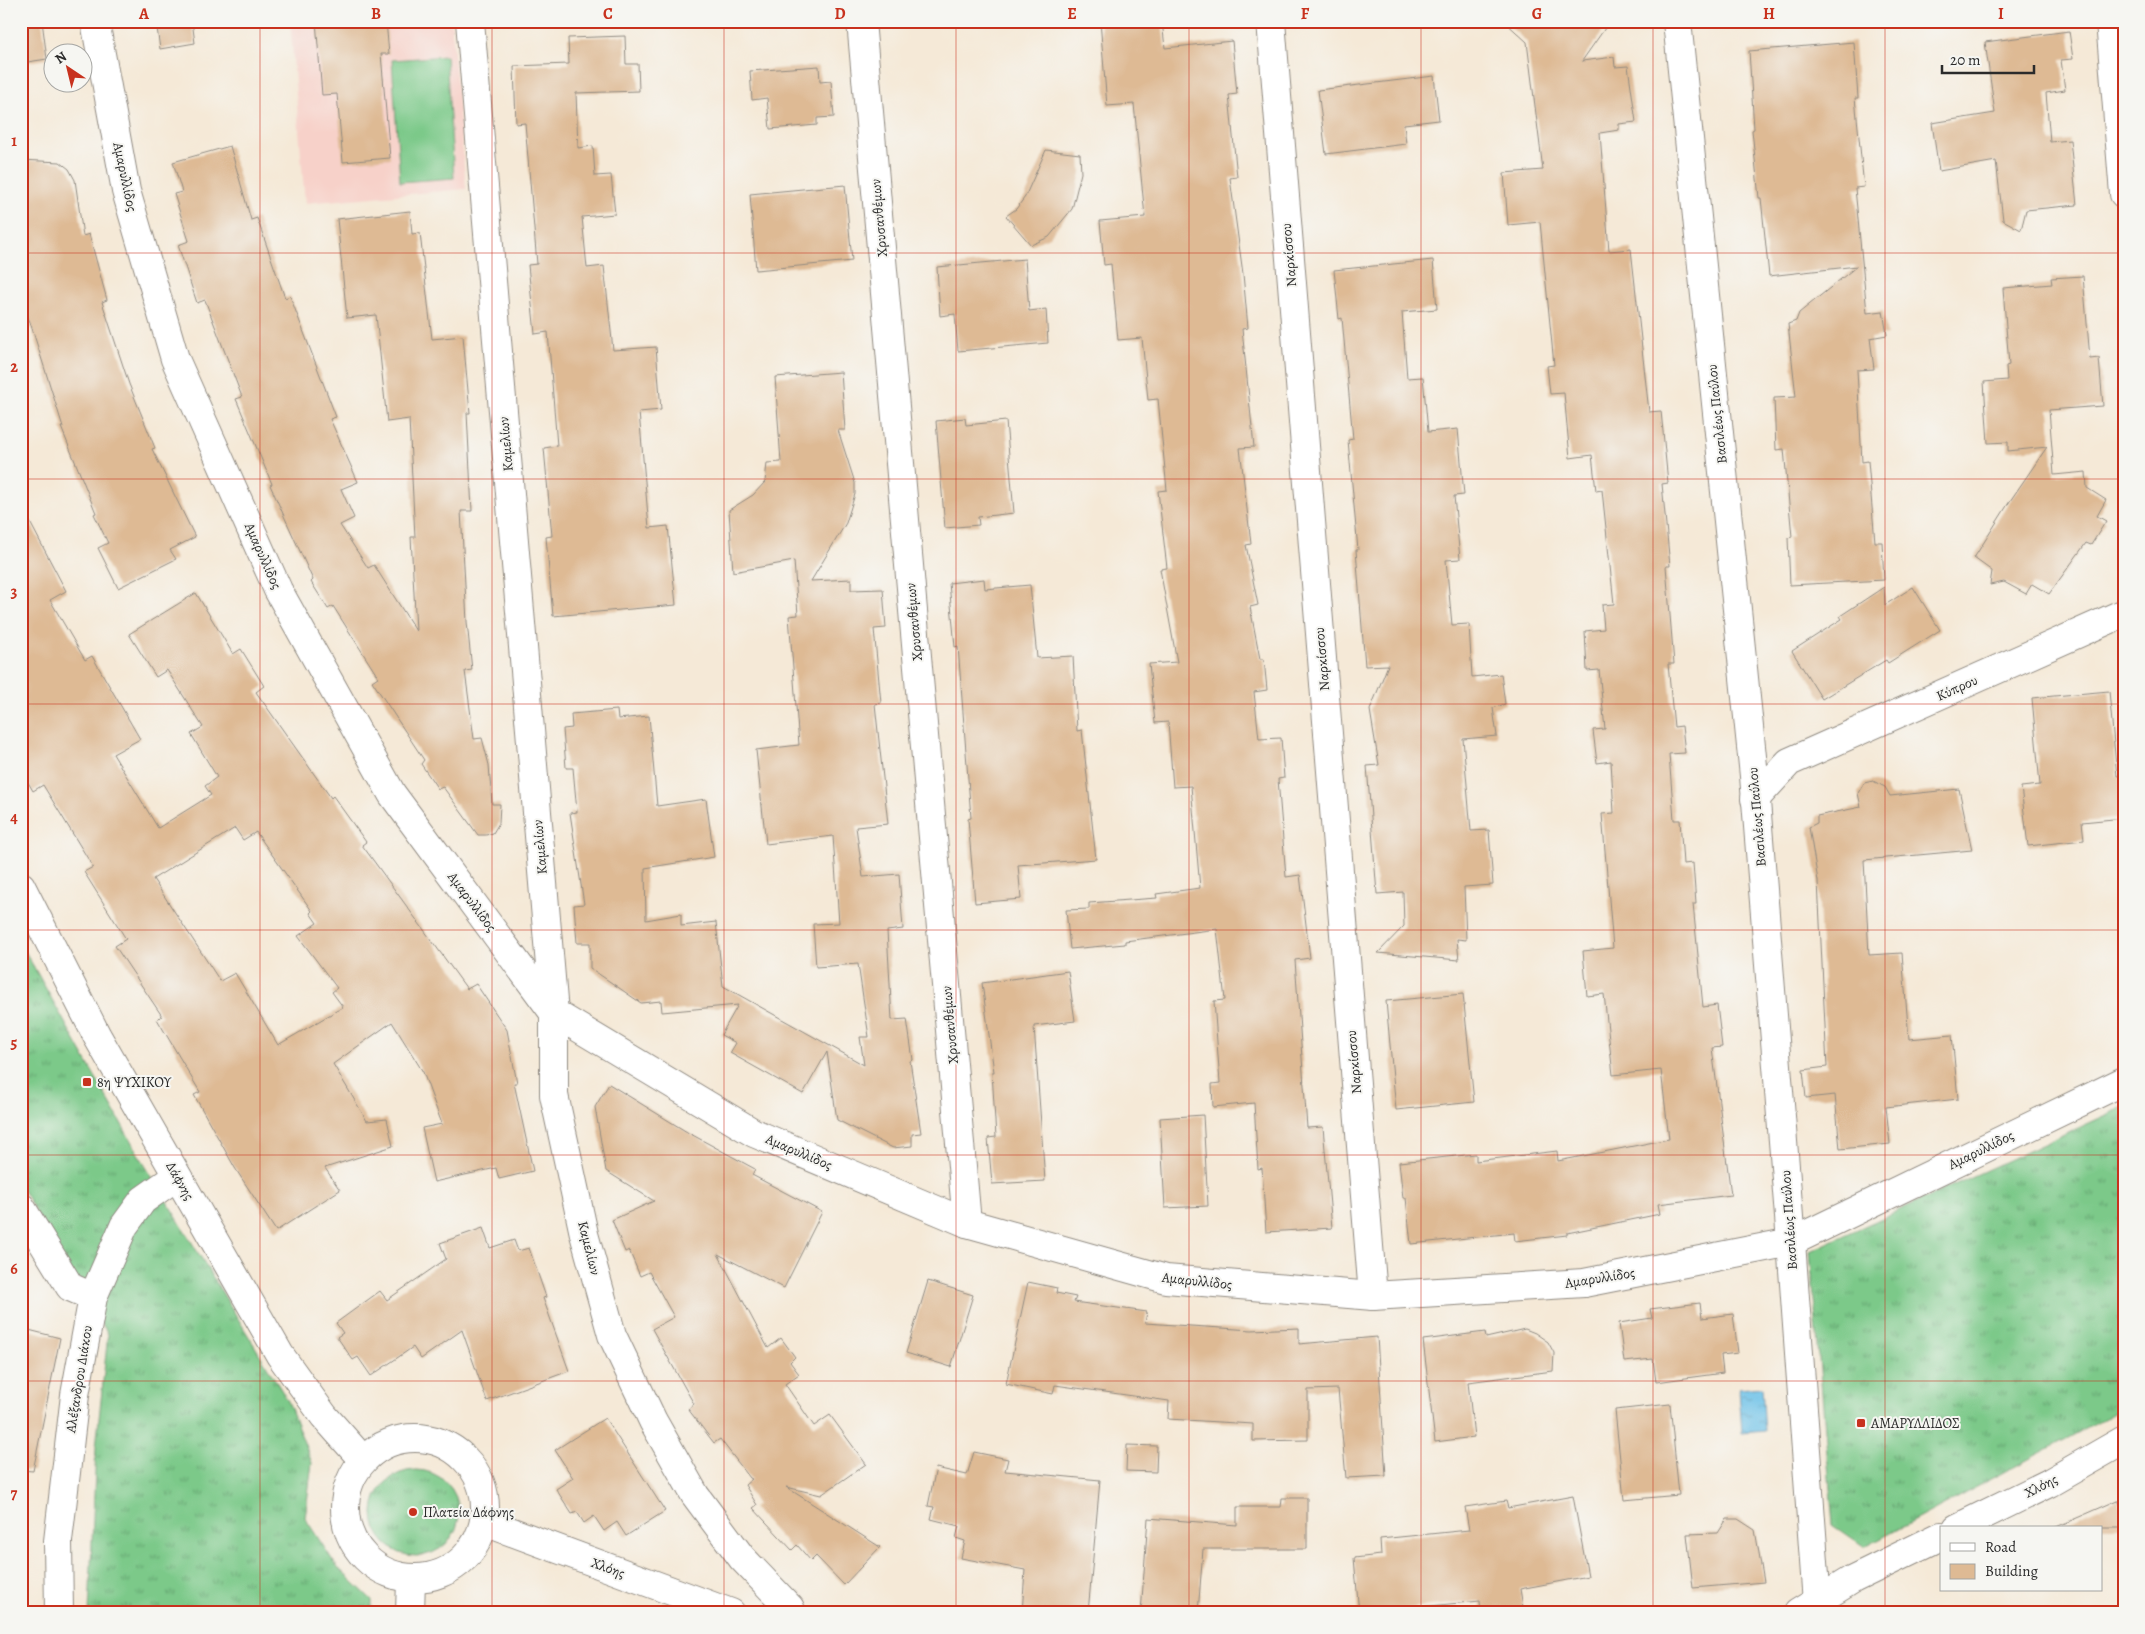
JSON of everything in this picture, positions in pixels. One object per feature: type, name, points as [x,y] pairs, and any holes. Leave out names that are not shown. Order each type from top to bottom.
[{"type":"street","name":"Αμαρυλλίδος","points":[[95,21],[126,191],[175,359],[278,590],[392,794],[554,1013],[754,1133],[967,1222],[1166,1279],[1373,1296],[1584,1283],[1791,1242],[2124,1082]]},
{"type":"street","name":"Καμελίων","points":[[470,21],[554,1013],[554,1095],[584,1234],[612,1335],[653,1421],[695,1495],[742,1558],[790,1608],[792,1613]]},
{"type":"street","name":"Χρυσανθέμων","points":[[862,21],[967,1222]]},
{"type":"street","name":"Ναρκίσσου","points":[[1270,21],[1373,1296]]},
{"type":"street","name":"Βασιλέως Παύλου","points":[[1676,21],[1755,799],[1791,1242],[1812,1609]]},
{"type":"street","points":[[2110,21],[2124,194]]},
{"type":"street","name":"Κύπρου","points":[[1755,799],[1789,762],[2124,613]]},
{"type":"street","points":[[1750,745],[1789,762]]},
{"type":"street","name":"Δάφνης","points":[[21,886],[98,1036],[280,1355],[324,1416],[363,1460]]},
{"type":"street","name":"Αλέξανδρου Διάκου","points":[[58,1613],[58,1541],[74,1395],[93,1297],[124,1226],[143,1200],[177,1176]]},
{"type":"street","points":[[21,1207],[70,1287],[93,1297]]},
{"type":"street","points":[[426,1438],[448,1445],[466,1459],[480,1477],[486,1499],[485,1522],[475,1546],[458,1564],[436,1576],[411,1579],[389,1574],[369,1563],[355,1545],[346,1524],[344,1501],[351,1480],[363,1460],[381,1446],[403,1439],[426,1438]]},
{"type":"street","name":"Χλόης","points":[[1961,1526],[2048,1482],[2124,1440]]},
{"type":"street","name":"Χλόης","points":[[485,1522],[731,1613]]},
{"type":"street","points":[[1812,1609],[1853,1579],[1940,1536]]},
{"type":"street","points":[[410,1613],[411,1579]]},
{"type":"shaded area","points":[[290,21],[451,21],[466,189],[305,203]]},
{"type":"green space","points":[[446,56],[454,178],[400,182],[392,60]]},
{"type":"green space","points":[[21,944],[140,1157],[288,1401],[312,1463],[305,1518],[337,1567],[372,1600],[372,1613],[89,1613],[96,1447],[108,1334],[21,1187]]},
{"type":"green space","points":[[2124,1107],[2124,1408],[1865,1547],[1833,1525],[1810,1251]]},
{"type":"green space","points":[[416,1470],[432,1473],[440,1477],[452,1489],[456,1497],[459,1513],[456,1529],[452,1537],[440,1549],[432,1553],[416,1556],[400,1553],[392,1549],[380,1537],[376,1529],[373,1513],[376,1497],[380,1489],[392,1477],[400,1473]]},
{"type":"water","points":[[1762,1387],[1765,1431],[1742,1433],[1739,1389]]},
{"type":"building","points":[[21,21],[42,21],[45,42],[42,42],[42,60],[21,63]]},
{"type":"building","points":[[156,21],[192,21],[195,43],[160,49]]},
{"type":"building","points":[[316,21],[386,21],[389,54],[381,54],[390,158],[343,162],[337,94],[322,95]]},
{"type":"building","points":[[1100,21],[1162,21],[1165,48],[1232,41],[1237,94],[1229,95],[1237,177],[1230,178],[1248,328],[1242,329],[1254,447],[1240,448],[1251,544],[1246,545],[1258,605],[1250,607],[1260,659],[1264,659],[1267,690],[1254,692],[1259,739],[1281,738],[1284,778],[1278,779],[1286,877],[1300,875],[1310,958],[1295,960],[1307,1128],[1323,1127],[1332,1228],[1266,1232],[1262,1168],[1258,1169],[1254,1103],[1213,1107],[1212,1084],[1220,1083],[1214,1001],[1225,1000],[1217,929],[1125,941],[1125,944],[1070,949],[1066,910],[1089,909],[1089,903],[1157,898],[1156,894],[1200,888],[1191,786],[1173,787],[1168,722],[1155,723],[1149,664],[1177,662],[1160,569],[1167,568],[1158,491],[1167,490],[1158,399],[1148,400],[1142,338],[1118,340],[1111,264],[1104,265],[1100,221],[1145,217],[1134,104],[1107,106]]},
{"type":"building","points":[[1504,21],[1610,21],[1582,61],[1614,57],[1615,67],[1628,66],[1636,122],[1619,124],[1619,130],[1600,133],[1609,251],[1631,249],[1649,412],[1661,411],[1668,483],[1662,484],[1670,566],[1666,566],[1674,664],[1668,664],[1674,727],[1682,726],[1685,753],[1669,754],[1674,820],[1680,820],[1683,864],[1693,863],[1696,904],[1693,904],[1703,1007],[1717,1005],[1722,1047],[1712,1048],[1731,1195],[1658,1204],[1660,1214],[1567,1233],[1567,1235],[1515,1241],[1514,1233],[1411,1244],[1406,1198],[1403,1198],[1399,1162],[1476,1154],[1476,1161],[1557,1151],[1558,1161],[1669,1139],[1661,1070],[1613,1075],[1604,994],[1587,996],[1583,951],[1613,948],[1602,814],[1614,813],[1611,761],[1597,763],[1593,730],[1605,729],[1599,670],[1587,671],[1585,631],[1604,629],[1602,605],[1614,604],[1602,490],[1596,491],[1592,455],[1570,458],[1564,393],[1550,394],[1547,366],[1554,365],[1540,222],[1508,225],[1504,173],[1543,170],[1527,42]]},
{"type":"building","points":[[2069,31],[2073,59],[2061,60],[2065,90],[2046,93],[2050,142],[2070,140],[2077,205],[2026,210],[2021,230],[2003,220],[1996,161],[1939,171],[1932,123],[1995,113],[1985,42]]},
{"type":"building","points":[[625,36],[626,64],[638,64],[639,91],[576,93],[578,148],[593,146],[595,176],[611,175],[615,214],[582,217],[587,268],[604,266],[613,350],[656,347],[661,410],[639,412],[649,528],[668,526],[676,605],[553,616],[546,537],[552,536],[544,448],[557,446],[548,332],[535,334],[528,265],[537,264],[525,123],[516,124],[514,66],[569,64],[568,38]]},
{"type":"building","points":[[1854,42],[1858,98],[1855,98],[1864,187],[1855,188],[1867,313],[1883,311],[1887,335],[1870,338],[1874,369],[1857,370],[1862,462],[1868,461],[1875,542],[1882,542],[1884,580],[1790,585],[1788,538],[1792,537],[1784,449],[1776,450],[1774,398],[1796,397],[1788,324],[1796,321],[1799,313],[1857,266],[1769,276],[1752,130],[1754,129],[1749,51]]},
{"type":"building","points":[[819,66],[820,82],[831,81],[834,117],[817,118],[817,125],[770,129],[767,98],[752,100],[750,71]]},
{"type":"building","points":[[1434,76],[1439,120],[1404,124],[1406,144],[1326,154],[1318,90]]},
{"type":"building","points":[[230,146],[251,220],[257,218],[285,298],[290,296],[336,417],[330,419],[358,482],[341,489],[354,518],[340,525],[368,568],[374,565],[416,631],[411,537],[415,537],[409,419],[387,422],[376,315],[347,318],[337,219],[410,211],[412,234],[420,233],[432,339],[463,336],[470,413],[467,413],[472,511],[461,511],[467,622],[472,670],[465,671],[474,739],[482,738],[489,765],[492,804],[500,804],[499,823],[493,833],[478,835],[443,787],[438,789],[421,764],[424,760],[372,681],[378,677],[333,606],[328,609],[311,582],[313,580],[270,485],[272,484],[236,399],[242,397],[205,300],[197,303],[178,245],[189,241],[174,194],[182,192],[173,162]]},
{"type":"building","points":[[1046,150],[1080,154],[1081,173],[1072,209],[1049,237],[1031,245],[1006,216],[1016,209],[1025,197]]},
{"type":"building","points":[[21,160],[60,162],[69,169],[75,180],[83,236],[89,234],[107,300],[102,302],[129,384],[155,448],[152,449],[195,537],[170,550],[176,559],[118,588],[98,548],[108,543],[94,514],[96,513],[61,427],[63,427],[30,322],[26,313],[21,315]]},
{"type":"building","points":[[845,185],[852,261],[756,270],[750,194]]},
{"type":"building","points":[[1025,259],[1029,311],[1046,309],[1048,343],[958,351],[955,314],[940,316],[937,267]]},
{"type":"building","points":[[1433,260],[1437,309],[1402,312],[1407,378],[1423,377],[1428,432],[1458,429],[1464,495],[1454,496],[1460,559],[1446,560],[1452,625],[1469,624],[1472,677],[1501,674],[1505,704],[1493,708],[1497,736],[1463,739],[1471,831],[1489,830],[1493,885],[1464,887],[1466,940],[1457,939],[1459,960],[1378,953],[1404,926],[1403,892],[1377,894],[1367,766],[1379,765],[1370,710],[1388,665],[1365,666],[1356,550],[1358,550],[1348,440],[1353,439],[1342,318],[1339,319],[1334,270]]},
{"type":"building","points":[[2083,276],[2090,359],[2099,358],[2103,406],[2049,410],[2054,475],[2086,472],[2087,488],[2106,500],[2097,516],[2106,521],[2091,545],[2086,543],[2049,594],[2032,584],[2026,594],[2004,582],[1990,585],[1992,571],[1974,558],[2047,447],[2008,451],[2008,442],[1988,443],[1984,382],[2007,380],[2006,366],[2009,365],[2003,288],[2052,284],[2051,278]]},
{"type":"building","points":[[841,372],[845,430],[838,430],[855,483],[855,494],[846,523],[811,581],[851,579],[851,590],[883,589],[886,628],[874,629],[881,703],[875,704],[888,824],[856,827],[863,877],[899,874],[903,929],[887,931],[892,1020],[907,1019],[913,1060],[910,1061],[921,1133],[912,1134],[912,1146],[893,1148],[837,1120],[827,1052],[803,1094],[730,1053],[736,1043],[721,1035],[738,1005],[662,1012],[661,1001],[641,1003],[590,968],[590,943],[577,943],[574,905],[584,904],[570,813],[577,812],[573,768],[566,768],[563,729],[572,728],[571,714],[617,710],[618,719],[649,716],[657,806],[706,799],[714,857],[645,868],[646,920],[681,914],[681,926],[716,922],[723,986],[864,1065],[860,1037],[869,1037],[858,964],[816,967],[813,924],[839,923],[833,836],[766,844],[756,750],[799,745],[789,616],[798,615],[794,561],[733,572],[729,510],[753,495],[765,482],[767,463],[781,462],[775,377]]},
{"type":"building","points":[[965,418],[966,425],[1006,421],[1014,513],[978,517],[979,525],[945,528],[936,421]]},
{"type":"building","points":[[21,505],[66,591],[50,600],[85,660],[92,656],[140,739],[113,754],[158,828],[211,795],[205,786],[217,777],[191,734],[203,727],[167,670],[156,677],[129,634],[196,593],[233,654],[241,649],[264,686],[256,692],[331,798],[333,796],[366,842],[362,845],[467,989],[476,984],[507,1030],[517,1083],[514,1083],[533,1171],[499,1179],[496,1168],[434,1182],[422,1128],[442,1124],[423,1072],[392,1022],[333,1064],[367,1121],[387,1119],[393,1146],[325,1168],[340,1190],[276,1231],[235,1168],[194,1095],[200,1092],[157,1019],[162,1016],[115,946],[126,939],[84,872],[93,867],[43,785],[33,791],[21,770]],"holes":[[[235,828],[243,840],[256,832],[312,911],[310,913],[317,923],[298,936],[337,988],[332,992],[343,1007],[278,1045],[235,973],[220,981],[153,879]]]},
{"type":"building","points":[[984,579],[985,589],[1030,585],[1037,658],[1073,656],[1077,731],[1082,730],[1096,859],[1018,865],[1021,899],[975,903],[968,819],[971,818],[958,646],[955,647],[949,583]]},
{"type":"building","points":[[1884,587],[1885,605],[1913,587],[1940,630],[1888,663],[1886,660],[1822,699],[1792,651],[1842,619],[1840,616]]},
{"type":"building","points":[[2109,691],[2117,776],[2124,775],[2124,818],[2082,822],[2084,840],[2028,846],[2021,787],[2040,785],[2032,698]]},
{"type":"building","points":[[1873,781],[1885,787],[1890,796],[1959,789],[1972,850],[1864,860],[1869,955],[1902,953],[1909,1039],[1952,1035],[1958,1099],[1886,1107],[1890,1144],[1840,1149],[1835,1095],[1806,1098],[1803,1070],[1827,1067],[1818,881],[1809,827],[1817,823],[1817,816],[1861,807],[1858,793],[1864,783]]},
{"type":"building","points":[[1068,971],[1075,1021],[1034,1026],[1045,1181],[992,1184],[988,1138],[996,1137],[992,1072],[994,1072],[982,983]]},
{"type":"building","points":[[1463,994],[1474,1102],[1396,1110],[1386,1001]]},
{"type":"building","points":[[609,1084],[687,1132],[755,1169],[752,1175],[822,1212],[784,1288],[718,1254],[768,1348],[781,1338],[795,1357],[790,1362],[799,1374],[785,1384],[814,1426],[830,1415],[866,1464],[821,1495],[786,1487],[880,1547],[844,1585],[816,1556],[811,1561],[797,1545],[792,1550],[753,1508],[757,1505],[745,1485],[752,1479],[720,1439],[714,1443],[688,1409],[694,1404],[652,1329],[674,1317],[649,1272],[640,1276],[629,1250],[625,1252],[612,1220],[654,1201],[606,1171],[595,1107]]},
{"type":"building","points":[[1203,1115],[1208,1206],[1165,1208],[1160,1118]]},
{"type":"building","points":[[483,1228],[490,1248],[514,1240],[518,1251],[529,1248],[546,1297],[543,1298],[569,1371],[487,1401],[462,1330],[421,1359],[413,1347],[371,1376],[358,1357],[353,1360],[337,1337],[343,1333],[336,1323],[380,1291],[387,1300],[446,1259],[440,1243]]},
{"type":"building","points":[[928,1281],[973,1295],[951,1367],[906,1353]]},
{"type":"building","points":[[1028,1282],[1057,1288],[1056,1293],[1076,1297],[1074,1302],[1147,1312],[1145,1323],[1252,1330],[1299,1328],[1299,1344],[1377,1337],[1386,1476],[1346,1478],[1338,1389],[1308,1390],[1308,1440],[1253,1441],[1253,1424],[1168,1419],[1169,1401],[1055,1385],[1053,1394],[1006,1384]]},
{"type":"building","points":[[1700,1303],[1702,1318],[1733,1314],[1738,1353],[1721,1355],[1723,1373],[1656,1382],[1653,1359],[1624,1362],[1619,1323],[1652,1318],[1650,1309]]},
{"type":"building","points":[[21,1328],[60,1338],[33,1471],[21,1470]]},
{"type":"building","points":[[1525,1329],[1548,1342],[1554,1353],[1553,1371],[1468,1382],[1474,1437],[1435,1442],[1423,1340],[1485,1332],[1486,1338]]},
{"type":"building","points":[[1670,1404],[1679,1495],[1624,1500],[1615,1410]]},
{"type":"building","points":[[605,1418],[665,1511],[626,1536],[617,1522],[604,1531],[594,1516],[584,1523],[577,1512],[572,1514],[556,1489],[573,1478],[555,1450]]},
{"type":"building","points":[[1127,1445],[1157,1446],[1156,1472],[1126,1471]]},
{"type":"building","points":[[974,1452],[1008,1459],[1005,1471],[1100,1480],[1088,1613],[1022,1613],[1025,1570],[961,1558],[965,1541],[956,1538],[959,1526],[931,1519],[934,1507],[928,1506],[936,1468],[967,1475]]},
{"type":"building","points":[[1573,1496],[1588,1576],[1520,1589],[1523,1607],[1490,1613],[1481,1613],[1480,1601],[1359,1613],[1354,1558],[1381,1555],[1380,1539],[1469,1530],[1465,1507],[1506,1501],[1508,1508]]},
{"type":"building","points":[[1282,1498],[1307,1498],[1307,1549],[1203,1549],[1198,1613],[1141,1613],[1148,1518],[1237,1525],[1237,1507],[1281,1507]]},
{"type":"building","points":[[2118,1500],[2124,1513],[2124,1528],[2059,1526]]},
{"type":"building","points":[[1727,1519],[1738,1519],[1755,1530],[1764,1582],[1693,1588],[1687,1534],[1718,1533]]},
{"type":"place","name":"8η ΨΥΧΙΚΟΥ","points":[[87,1082]]},
{"type":"place","name":"ΑΜΑΡΥΛΛΙΔΟΣ","points":[[1861,1423]]},
{"type":"place","name":"Πλατεία Δάφνης","points":[[413,1512]]}]
